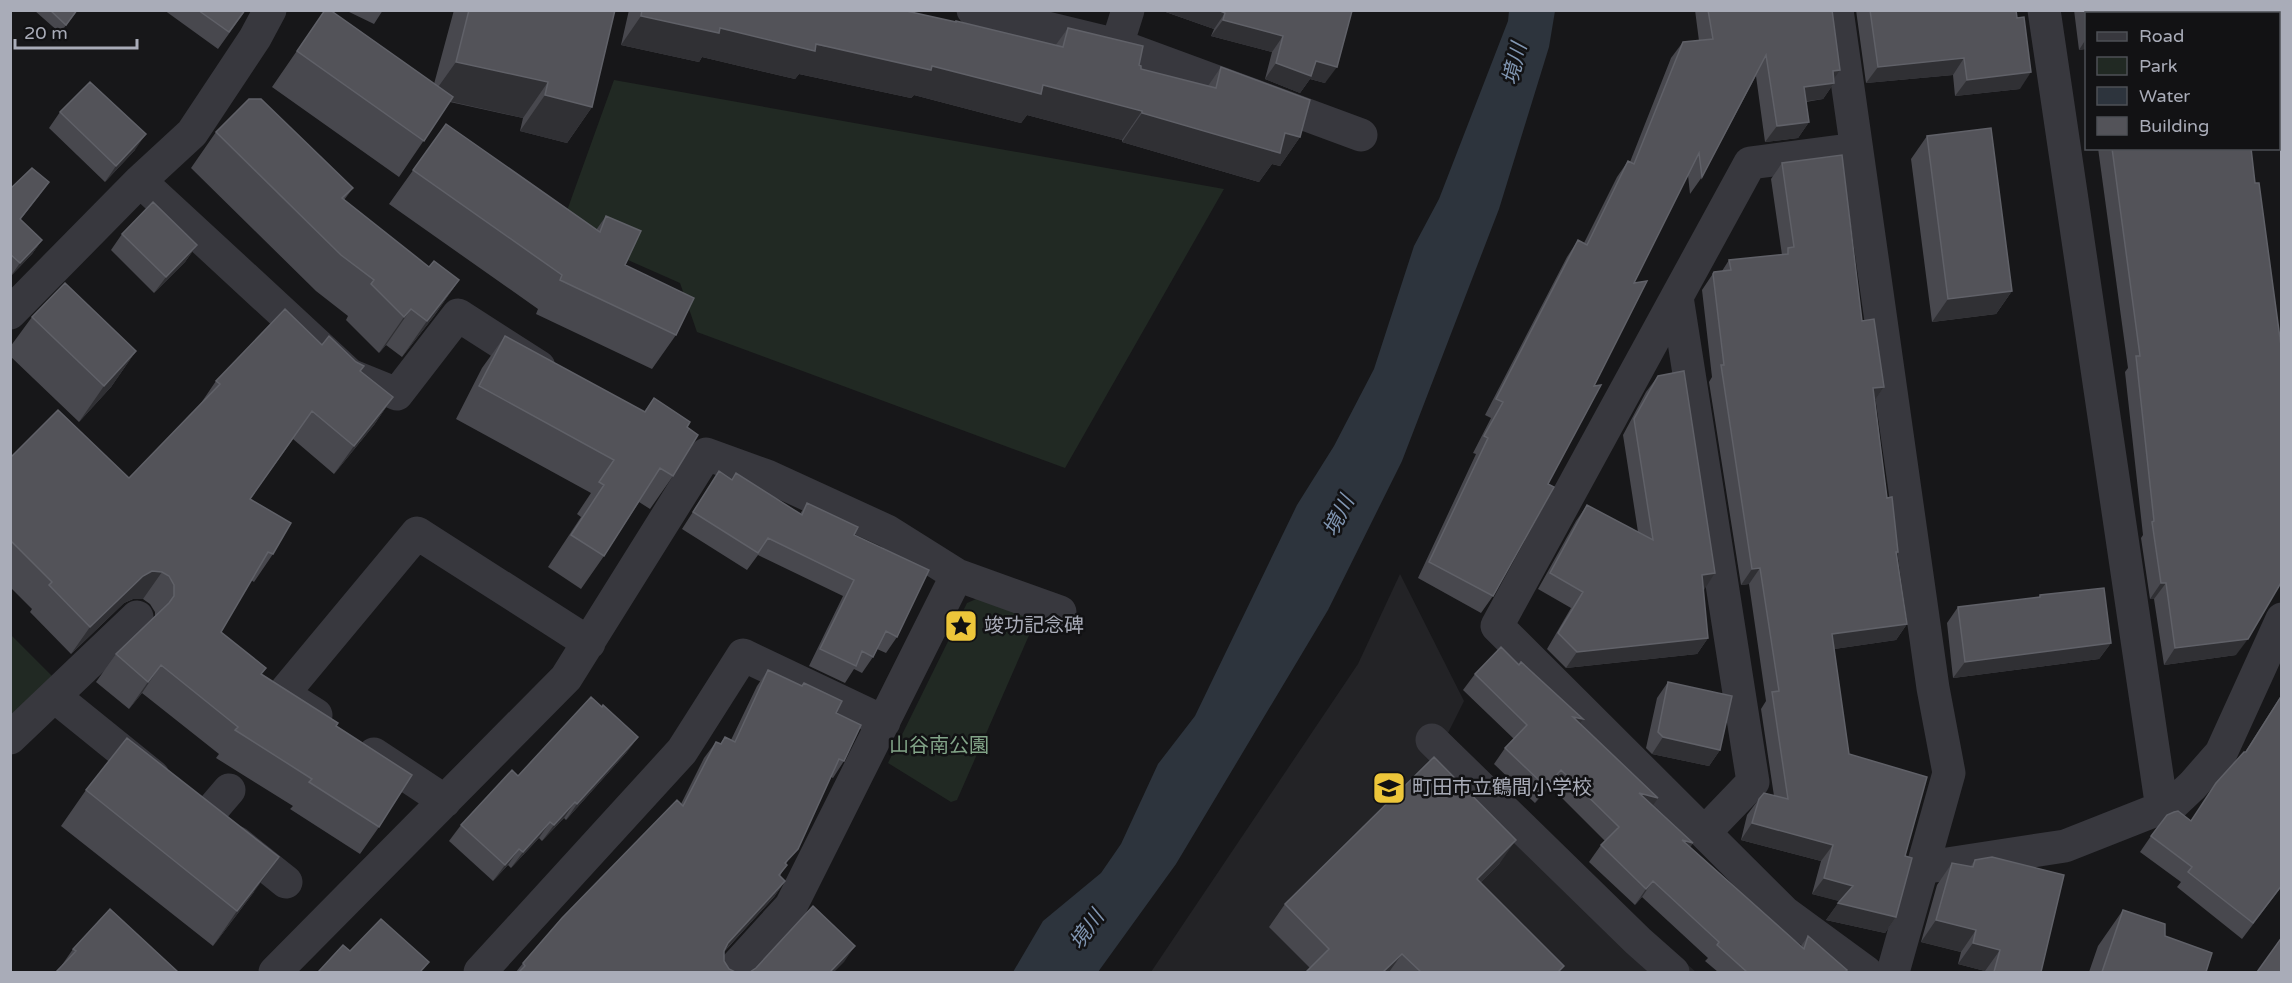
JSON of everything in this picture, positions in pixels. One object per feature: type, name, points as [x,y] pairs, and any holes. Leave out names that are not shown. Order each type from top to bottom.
[{"type":"street","points":[[14,302],[192,133],[255,38],[270,10]]},
{"type":"street","points":[[973,10],[1117,45],[1361,135]]},
{"type":"street","points":[[1117,45],[1128,10]]},
{"type":"street","points":[[1836,10],[1933,688],[1948,773],[1893,972]]},
{"type":"street","points":[[2044,10],[2162,809]]},
{"type":"street","points":[[1856,148],[1750,163],[1497,626],[1784,912],[1866,972]]},
{"type":"street","points":[[140,181],[350,375],[397,394],[458,315],[530,362],[561,379]]},
{"type":"street","points":[[1677,297],[1754,782],[1705,832]]},
{"type":"street","points":[[275,972],[566,678],[706,454],[767,476],[887,531],[957,575],[1060,612]]},
{"type":"street","points":[[445,801],[283,694],[417,533],[589,643]]},
{"type":"street","points":[[731,972],[791,906],[957,575]]},
{"type":"street","points":[[10,738],[137,617]]},
{"type":"street","points":[[1921,868],[2065,846],[2174,803],[2221,753],[2282,619]]},
{"type":"street","points":[[480,972],[682,751],[743,655],[884,722]]},
{"type":"street","points":[[54,696],[286,882]]},
{"type":"street","points":[[1432,740],[1638,941],[1673,972]]},
{"type":"street","points":[[205,818],[229,790]]},
{"type":"shaded area","name":"町田市立鶴間小学校","points":[[1400,574],[1464,701],[1448,733],[1652,933],[1696,972],[1151,972],[1358,664]]},
{"type":"green space","points":[[614,80],[1224,189],[1065,468],[697,332],[680,283],[560,230]]},
{"type":"green space","name":"山谷南公園","points":[[983,596],[1037,617],[957,800],[951,802],[888,763],[967,603]]},
{"type":"green space","points":[[11,635],[56,680],[11,725]]},
{"type":"water","name":"境川","points":[[1509,11],[1555,11],[1549,47],[1499,209],[1402,461],[1328,610],[1176,864],[1098,972],[1013,972],[1043,921],[1101,873],[1121,844],[1158,764],[1195,716],[1297,505],[1334,446],[1374,369],[1414,246],[1439,199],[1508,21]]},
{"type":"building","points":[[50,10],[77,10],[66,25]]},
{"type":"building","points":[[198,10],[245,10],[229,32]]},
{"type":"building","points":[[325,10],[330,10],[453,97],[424,141],[297,51]]},
{"type":"building","points":[[469,10],[615,10],[592,107],[545,95],[548,82],[456,62]]},
{"type":"building","points":[[642,10],[902,10],[1063,47],[1068,28],[1143,46],[1139,65],[1141,69],[1216,88],[1221,67],[1310,100],[1300,137],[1285,133],[1280,153],[1142,113],[1142,111],[1043,85],[1041,94],[932,66],[931,70],[816,44],[815,51],[720,28],[719,33],[641,16]]},
{"type":"building","points":[[1218,10],[1352,11],[1337,67],[1316,61],[1311,76],[1276,63],[1283,36],[1223,20],[1225,13]]},
{"type":"building","points":[[1708,10],[1832,10],[1840,70],[1833,71],[1834,83],[1804,87],[1809,122],[1777,126],[1766,55],[1702,177],[1699,153],[1634,283],[1647,281],[1594,386],[1601,385],[1548,484],[1554,487],[1493,596],[1429,562],[1488,438],[1484,436],[1503,402],[1496,399],[1578,240],[1587,245],[1628,161],[1634,164],[1683,42],[1713,39]]},
{"type":"building","points":[[1870,10],[2016,10],[2017,18],[2024,17],[2031,72],[1967,80],[1964,58],[1878,67]]},
{"type":"building","points":[[2088,10],[2233,10],[2234,12],[2088,12]]},
{"type":"building","points":[[90,82],[146,134],[116,166],[60,112]]},
{"type":"building","points":[[249,99],[261,99],[353,188],[342,198],[429,267],[434,261],[459,280],[427,321],[411,309],[404,317],[371,284],[374,280],[341,255],[216,132]]},
{"type":"building","points":[[446,124],[600,232],[606,216],[641,231],[625,265],[694,298],[676,335],[560,280],[562,275],[413,170]]},
{"type":"building","points":[[1991,128],[2012,291],[1948,299],[1927,136]]},
{"type":"building","points":[[2112,150],[2251,150],[2255,183],[2259,183],[2282,353],[2282,581],[2248,639],[2175,648],[2166,583],[2161,583],[2152,522],[2154,521],[2136,356],[2140,356]]},
{"type":"building","points":[[1842,155],[1862,321],[1874,319],[1884,387],[1873,388],[1887,498],[1892,497],[1898,552],[1896,552],[1907,624],[1832,634],[1849,754],[1927,777],[1905,856],[1912,858],[1896,917],[1838,903],[1853,886],[1824,878],[1833,845],[1752,823],[1759,799],[1764,793],[1788,799],[1772,692],[1779,691],[1760,568],[1752,569],[1721,365],[1724,365],[1713,274],[1731,270],[1729,260],[1788,254],[1788,248],[1794,247],[1782,163]]},
{"type":"building","points":[[32,168],[49,182],[20,219],[42,240],[20,263],[10,254],[10,189]]},
{"type":"building","points":[[153,202],[197,245],[166,277],[122,234]]},
{"type":"building","points":[[65,283],[136,351],[104,386],[32,317]]},
{"type":"building","points":[[285,309],[322,345],[329,336],[356,362],[364,366],[360,371],[393,397],[354,446],[312,411],[250,499],[291,523],[273,554],[268,552],[221,632],[266,668],[261,674],[338,723],[336,726],[412,775],[379,827],[309,782],[312,779],[235,730],[238,727],[161,665],[148,682],[116,654],[174,596],[174,585],[169,576],[162,572],[152,571],[143,576],[90,627],[49,585],[52,582],[10,540],[10,458],[58,410],[129,478],[220,384],[216,381]]},
{"type":"building","points":[[505,336],[645,412],[654,398],[690,422],[687,427],[698,435],[673,476],[660,468],[604,556],[571,535],[604,485],[599,482],[614,460],[479,386]]},
{"type":"building","points":[[1684,371],[1715,573],[1702,575],[1708,638],[1577,652],[1558,633],[1583,592],[1550,573],[1587,505],[1653,540],[1634,419],[1658,376]]},
{"type":"building","points":[[719,471],[732,480],[736,473],[802,515],[807,503],[858,527],[854,535],[929,570],[897,637],[886,631],[873,657],[862,651],[856,666],[820,649],[854,580],[768,538],[758,553],[693,512]]},
{"type":"building","points":[[2104,588],[2111,643],[1965,662],[1958,607]]},
{"type":"building","points":[[1501,647],[1519,665],[1521,662],[1583,719],[1573,717],[1658,798],[1639,793],[1693,843],[1682,840],[1804,949],[1808,936],[1847,970],[1845,972],[1747,972],[1717,945],[1719,942],[1653,881],[1646,889],[1601,845],[1619,827],[1561,770],[1546,787],[1505,748],[1527,725],[1475,674]]},
{"type":"building","points":[[768,670],[802,686],[804,683],[842,701],[836,713],[861,725],[844,761],[839,759],[798,849],[785,863],[787,865],[779,875],[785,881],[728,943],[724,951],[724,961],[729,969],[735,972],[519,972],[525,966],[523,963],[562,918],[677,800],[683,806],[716,742],[721,744],[725,737],[735,742]]},
{"type":"building","points":[[1668,682],[1732,696],[1720,750],[1663,737],[1658,732]]},
{"type":"building","points":[[2282,695],[2282,885],[2253,923],[2188,872],[2192,867],[2151,836],[2167,815],[2174,812],[2178,811],[2191,821],[2216,783],[2246,752]]},
{"type":"building","points":[[591,697],[638,737],[577,804],[575,802],[554,825],[550,822],[523,852],[519,849],[505,865],[461,825],[512,770],[518,776]]},
{"type":"building","points":[[127,738],[279,857],[237,911],[86,790]]},
{"type":"building","points":[[1434,757],[1516,840],[1477,879],[1564,966],[1558,972],[1421,972],[1402,954],[1383,972],[1306,972],[1329,949],[1285,904]]},
{"type":"building","points":[[1992,857],[2064,875],[2041,972],[1994,972],[2000,950],[1973,943],[1976,930],[1936,920],[1952,863],[1973,867],[1975,860]]},
{"type":"building","points":[[813,906],[855,946],[830,972],[750,972],[756,968]]},
{"type":"building","points":[[110,909],[178,972],[56,972],[76,951],[73,949]]},
{"type":"building","points":[[2123,910],[2165,924],[2165,936],[2212,953],[2206,972],[2102,972]]},
{"type":"building","points":[[381,919],[429,962],[420,972],[319,971],[343,945],[350,951]]},
{"type":"building","points":[[2282,937],[2282,972],[2257,972]]},
{"type":"place","name":"竣功記念碑","points":[[961,626]]},
{"type":"place","name":"町田市立鶴間小学校","points":[[1389,788]]}]
